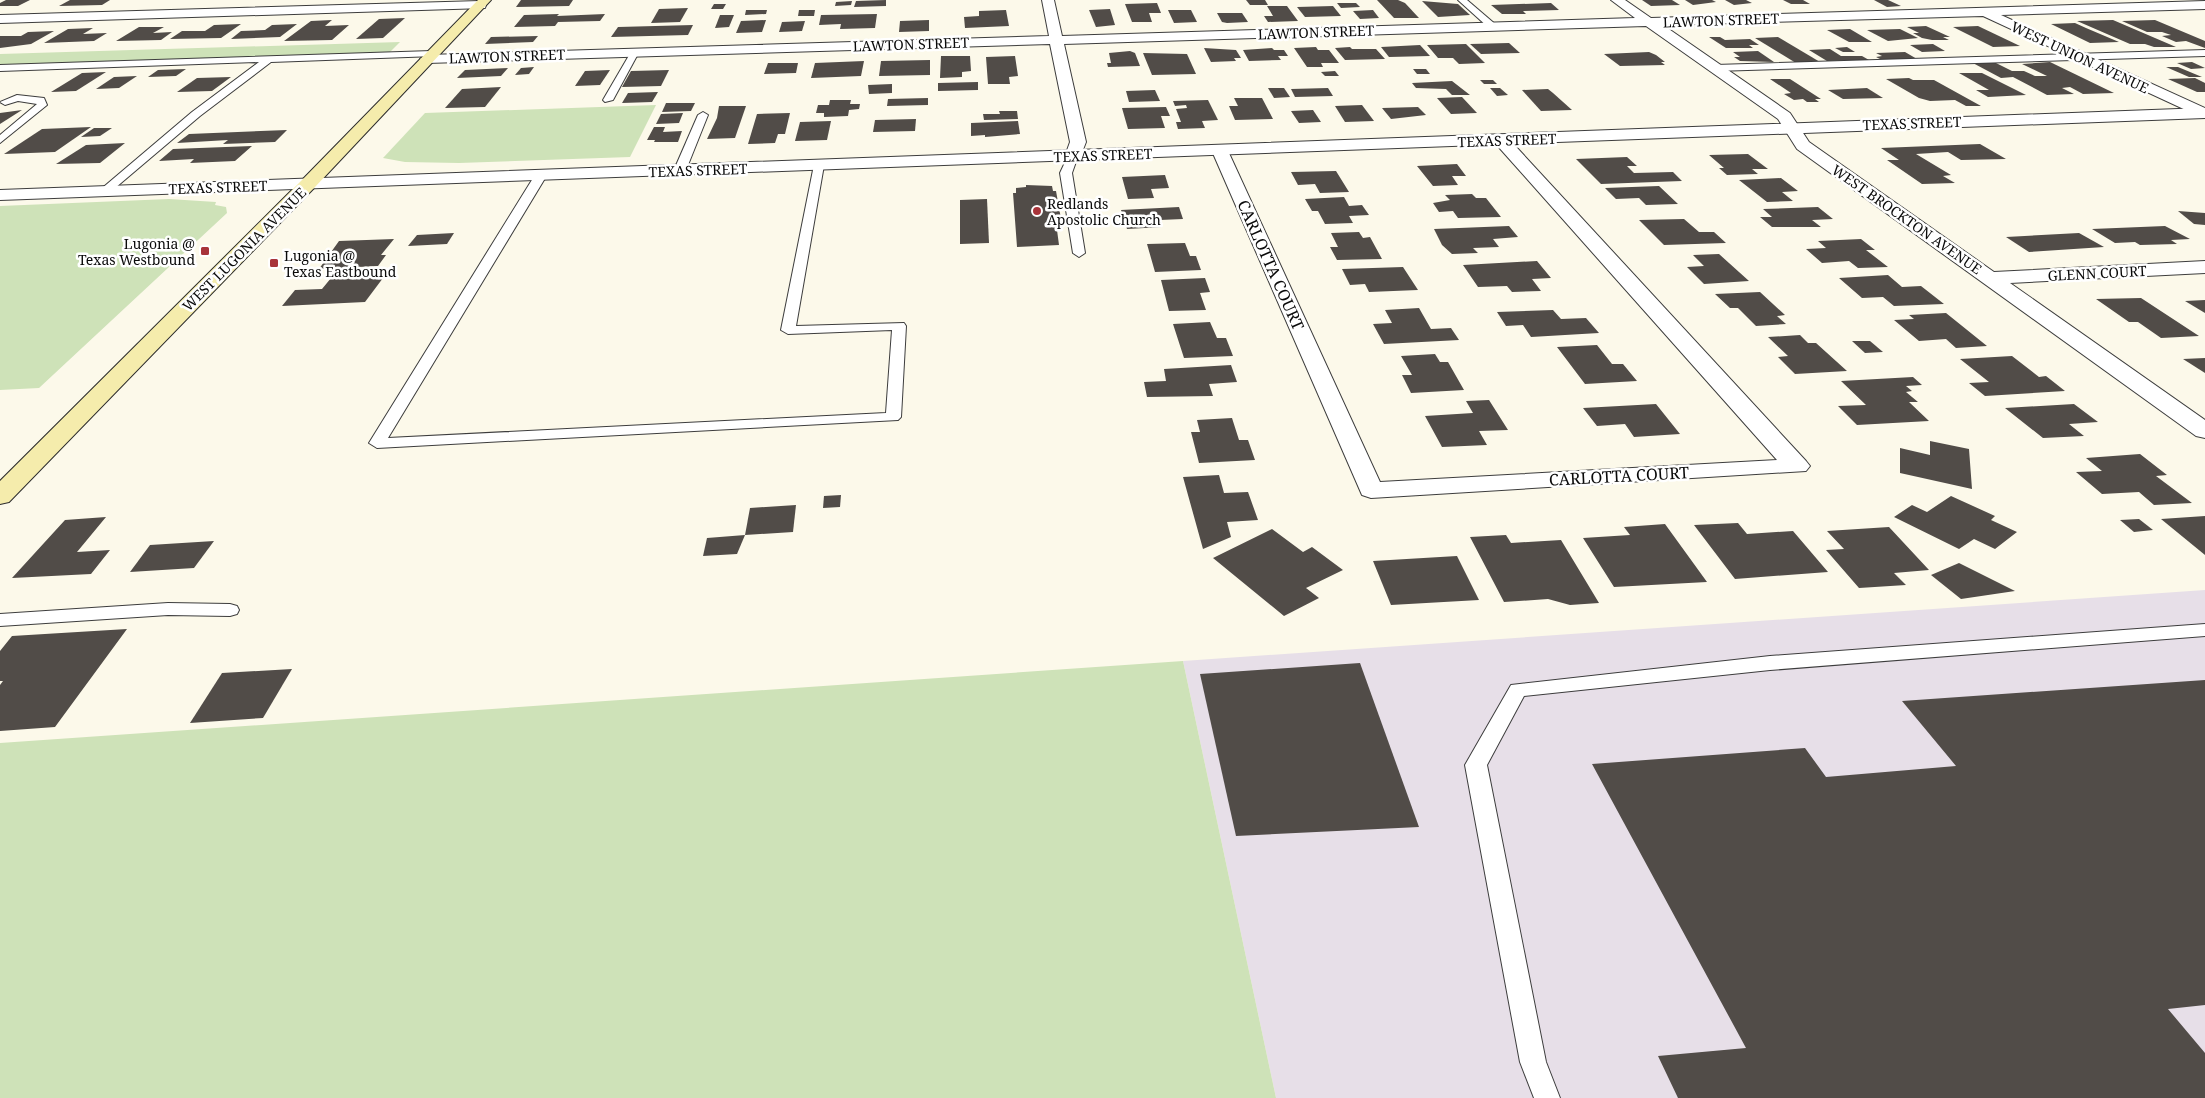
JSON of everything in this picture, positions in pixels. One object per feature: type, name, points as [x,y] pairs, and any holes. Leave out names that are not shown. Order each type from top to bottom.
[{"type":"main road","name":"WEST LUGONIA AVENUE","points":[[0,496],[309,183],[482,3]]},
{"type":"street","points":[[1048,0],[1078,142],[1073,156]]},
{"type":"street","name":"WEST BROCKTON AVENUE","points":[[1617,0],[1784,116],[1803,145],[2205,431]]},
{"type":"street","name":"WEST UNION AVENUE","points":[[1957,0],[2204,113]]},
{"type":"street","points":[[0,19],[482,3]]},
{"type":"street","name":"LAWTON STREET","points":[[430,56],[1056,40],[2205,5]]},
{"type":"street","name":"TEXAS STREET","points":[[0,195],[2204,113]]},
{"type":"street","name":"CARLOTTA COURT","points":[[1220,151],[1371,490],[1797,466],[1501,140]]},
{"type":"street","name":"GLENN COURT","points":[[1990,278],[2205,267]]},
{"type":"lane","points":[[1462,0],[1492,26]]},
{"type":"lane","points":[[608,100],[635,52]]},
{"type":"lane","points":[[1715,68],[2205,53]]},
{"type":"lane","points":[[0,68],[430,56]]},
{"type":"lane","points":[[104,192],[196,114],[269,60]]},
{"type":"lane","points":[[0,140],[42,105],[41,100],[28,98],[5,102]]},
{"type":"lane","points":[[680,170],[704,115]]},
{"type":"lane","points":[[1073,156],[1066,173],[1079,254]]},
{"type":"lane","points":[[541,175],[377,443],[894,417],[899,326],[788,330],[819,165]]},
{"type":"lane","points":[[0,620],[168,609],[230,610]]},
{"type":"lane","points":[[1548,1098],[1533,1062],[1476,765],[1518,690],[1770,663],[2205,630]]},
{"type":"shaded area","points":[[2205,590],[2205,1098],[1276,1098],[1183,661]]},
{"type":"green space","points":[[400,42],[389,53],[0,65],[0,54]]},
{"type":"green space","points":[[656,105],[630,157],[459,163],[405,162],[383,158],[425,113]]},
{"type":"green space","points":[[169,199],[216,202],[215,205],[226,207],[227,213],[39,388],[0,390],[0,206]]},
{"type":"green space","points":[[1183,661],[1276,1098],[0,1098],[0,743]]},
{"type":"building","points":[[6,0],[30,0],[18,6],[0,6],[0,3]]},
{"type":"building","points":[[70,0],[110,0],[102,5],[59,6]]},
{"type":"building","points":[[521,0],[573,0],[569,6],[516,7]]},
{"type":"building","points":[[886,0],[886,6],[854,7],[856,1]]},
{"type":"building","points":[[1246,0],[1265,0],[1268,5],[1250,5]]},
{"type":"building","points":[[1377,0],[1398,0],[1405,3],[1419,18],[1394,18]]},
{"type":"building","points":[[1642,0],[1672,0],[1680,5],[1651,6]]},
{"type":"building","points":[[1685,0],[1712,0],[1716,2],[1693,5]]},
{"type":"building","points":[[1725,0],[1746,0],[1752,3],[1734,5]]},
{"type":"building","points":[[1783,0],[1803,0],[1810,4],[1791,4]]},
{"type":"building","points":[[1874,0],[1888,0],[1901,6],[1887,7]]},
{"type":"building","points":[[852,1],[851,5],[835,6],[836,2]]},
{"type":"building","points":[[1422,1],[1458,4],[1470,15],[1438,17]]},
{"type":"building","points":[[1157,3],[1161,13],[1149,13],[1152,22],[1132,22],[1125,4]]},
{"type":"building","points":[[1337,3],[1356,3],[1360,7],[1341,8]]},
{"type":"building","points":[[1551,3],[1559,10],[1523,11],[1526,14],[1502,14],[1491,5]]},
{"type":"building","points":[[714,4],[726,4],[723,9],[711,9]]},
{"type":"building","points":[[1267,6],[1287,6],[1298,21],[1268,22],[1264,16],[1273,16]]},
{"type":"building","points":[[1333,6],[1341,16],[1305,17],[1297,7]]},
{"type":"building","points":[[688,8],[680,22],[651,23],[659,9]]},
{"type":"building","points":[[1110,9],[1115,25],[1096,27],[1089,10]]},
{"type":"building","points":[[746,10],[767,10],[766,14],[745,15]]},
{"type":"building","points":[[799,10],[815,10],[814,16],[798,16]]},
{"type":"building","points":[[1006,10],[1009,26],[965,28],[964,17],[979,16],[979,11]]},
{"type":"building","points":[[1168,10],[1191,10],[1197,22],[1174,23]]},
{"type":"building","points":[[1373,10],[1379,18],[1360,19],[1353,11]]},
{"type":"building","points":[[1217,13],[1242,13],[1248,22],[1222,22]]},
{"type":"building","points":[[559,14],[557,16],[605,14],[600,21],[558,22],[555,26],[514,27],[524,15]]},
{"type":"building","points":[[877,14],[875,28],[840,29],[841,24],[819,25],[821,15]]},
{"type":"building","points":[[720,15],[734,15],[729,27],[715,28]]},
{"type":"building","points":[[405,18],[383,38],[356,39],[379,19]]},
{"type":"building","points":[[332,20],[325,26],[349,25],[332,40],[284,41],[311,21]]},
{"type":"building","points":[[766,20],[762,32],[736,33],[741,21]]},
{"type":"building","points":[[929,20],[929,31],[899,32],[900,21]]},
{"type":"building","points":[[2113,20],[2176,47],[2130,44],[2077,21]]},
{"type":"building","points":[[2155,20],[2205,41],[2205,48],[2186,41],[2176,42],[2162,36],[2171,35],[2162,32],[2147,32],[2122,21]]},
{"type":"building","points":[[805,21],[802,31],[779,32],[782,22]]},
{"type":"building","points":[[2075,23],[2119,42],[2090,43],[2051,24]]},
{"type":"building","points":[[241,24],[221,38],[170,39],[182,31],[205,31],[214,25]]},
{"type":"building","points":[[297,24],[280,37],[231,39],[241,31],[265,30],[272,25]]},
{"type":"building","points":[[693,25],[688,35],[611,37],[618,27]]},
{"type":"building","points":[[1926,26],[1950,37],[1943,37],[1949,40],[1922,38],[1913,33],[1919,33],[1907,27]]},
{"type":"building","points":[[1978,26],[2020,46],[1993,47],[1953,27]]},
{"type":"building","points":[[139,27],[164,27],[153,33],[172,32],[161,40],[116,41]]},
{"type":"building","points":[[93,28],[83,34],[107,33],[94,41],[44,43],[68,29]]},
{"type":"building","points":[[1850,29],[1872,42],[1849,42],[1827,30]]},
{"type":"building","points":[[1900,29],[1918,38],[1888,41],[1867,30]]},
{"type":"building","points":[[54,31],[31,44],[0,48],[0,36],[21,36],[28,32]]},
{"type":"building","points":[[538,36],[533,42],[485,44],[491,37]]},
{"type":"building","points":[[1709,37],[1720,37],[1725,40],[1750,39],[1759,45],[1749,45],[1753,48],[1726,48]]},
{"type":"building","points":[[1778,37],[1820,62],[1796,63],[1755,38]]},
{"type":"building","points":[[1509,43],[1520,53],[1481,54],[1470,44]]},
{"type":"building","points":[[1466,44],[1485,63],[1459,64],[1453,58],[1438,58],[1427,45]]},
{"type":"building","points":[[1933,44],[1945,51],[1922,52],[1910,45]]},
{"type":"building","points":[[1420,45],[1430,56],[1389,57],[1381,47]]},
{"type":"building","points":[[1316,47],[1318,50],[1329,50],[1339,63],[1321,63],[1323,67],[1307,67],[1294,48]]},
{"type":"building","points":[[1350,47],[1352,49],[1376,49],[1385,59],[1345,60],[1335,48]]},
{"type":"building","points":[[1847,47],[1855,52],[1843,52],[1835,48]]},
{"type":"building","points":[[1204,48],[1236,50],[1241,58],[1234,58],[1236,61],[1211,62]]},
{"type":"building","points":[[1272,48],[1274,50],[1284,50],[1288,56],[1278,56],[1281,60],[1249,61],[1243,50]]},
{"type":"building","points":[[1830,49],[1841,56],[1862,56],[1869,60],[1827,61],[1809,50]]},
{"type":"building","points":[[1130,51],[1135,53],[1140,66],[1108,67],[1107,63],[1111,63],[1109,53]]},
{"type":"building","points":[[1758,51],[1774,62],[1740,61],[1734,57],[1740,57],[1733,52]]},
{"type":"building","points":[[1649,52],[1665,62],[1661,62],[1665,65],[1620,66],[1604,54]]},
{"type":"building","points":[[1905,52],[1917,59],[1882,60],[1876,57],[1882,56],[1876,53]]},
{"type":"building","points":[[1143,53],[1187,54],[1196,74],[1152,75]]},
{"type":"building","points":[[941,56],[970,56],[971,71],[962,72],[962,77],[940,78]]},
{"type":"building","points":[[1015,56],[1018,76],[1009,77],[1010,84],[988,84],[986,57]]},
{"type":"building","points":[[930,60],[930,75],[879,76],[881,61]]},
{"type":"building","points":[[864,61],[861,76],[811,78],[815,63]]},
{"type":"building","points":[[1992,61],[2012,71],[2024,71],[2035,76],[2047,76],[2022,64],[2050,62],[2114,93],[2083,94],[2070,87],[2062,88],[2074,94],[2047,95],[2013,77],[2001,78],[1971,62]]},
{"type":"building","points":[[2192,62],[2205,68],[2191,69],[2177,63]]},
{"type":"building","points":[[768,63],[798,63],[796,73],[764,74]]},
{"type":"building","points":[[534,67],[529,74],[515,75],[521,68]]},
{"type":"building","points":[[2166,67],[2178,67],[2202,77],[2189,77]]},
{"type":"building","points":[[508,68],[501,76],[457,78],[465,70]]},
{"type":"building","points":[[186,69],[176,76],[148,77],[158,70]]},
{"type":"building","points":[[1413,69],[1426,69],[1430,74],[1417,74]]},
{"type":"building","points":[[610,70],[600,85],[575,86],[585,71]]},
{"type":"building","points":[[669,70],[661,86],[622,87],[631,71]]},
{"type":"building","points":[[1335,71],[1339,76],[1325,76],[1321,72]]},
{"type":"building","points":[[106,72],[76,91],[51,92],[82,73]]},
{"type":"building","points":[[1959,73],[1982,73],[2026,95],[1988,97],[1976,90],[1989,90]]},
{"type":"building","points":[[137,76],[119,88],[96,89],[114,77]]},
{"type":"building","points":[[231,77],[212,91],[177,92],[197,78]]},
{"type":"building","points":[[1909,78],[1913,80],[1934,80],[1981,106],[1966,106],[1955,100],[1930,101],[1919,98],[1886,79]]},
{"type":"building","points":[[2195,78],[2205,83],[2205,92],[2197,92],[2168,79]]},
{"type":"building","points":[[1770,79],[1790,79],[1821,99],[1815,99],[1819,102],[1807,102],[1803,99],[1794,100],[1784,94],[1791,93]]},
{"type":"building","points":[[1480,80],[1493,80],[1497,84],[1484,84]]},
{"type":"building","points":[[1452,81],[1470,95],[1452,95],[1446,89],[1416,88],[1412,83]]},
{"type":"building","points":[[978,82],[978,90],[938,91],[938,83]]},
{"type":"building","points":[[892,84],[892,93],[869,94],[868,85]]},
{"type":"building","points":[[501,87],[485,107],[445,108],[462,89]]},
{"type":"building","points":[[1268,88],[1284,88],[1290,97],[1274,98]]},
{"type":"building","points":[[1328,88],[1333,96],[1295,97],[1291,89]]},
{"type":"building","points":[[1490,88],[1500,88],[1508,95],[1497,96]]},
{"type":"building","points":[[1867,88],[1883,98],[1843,99],[1828,90]]},
{"type":"building","points":[[1548,89],[1572,110],[1541,111],[1522,90]]},
{"type":"building","points":[[1155,90],[1160,101],[1129,102],[1126,91]]},
{"type":"building","points":[[658,92],[652,102],[622,103],[628,93]]},
{"type":"building","points":[[1462,97],[1477,113],[1451,114],[1437,98]]},
{"type":"building","points":[[928,98],[928,105],[887,106],[888,99]]},
{"type":"building","points":[[1234,98],[1262,98],[1273,119],[1235,120],[1229,106],[1238,106]]},
{"type":"building","points":[[830,100],[851,100],[850,104],[860,104],[859,109],[849,110],[848,116],[824,117],[824,113],[816,113],[818,105],[829,105]]},
{"type":"building","points":[[1208,100],[1218,120],[1202,121],[1205,128],[1178,129],[1176,122],[1181,122],[1176,109],[1187,108],[1186,105],[1175,106],[1173,101]]},
{"type":"building","points":[[666,103],[695,103],[691,111],[662,112]]},
{"type":"building","points":[[1362,105],[1374,121],[1345,122],[1335,106]]},
{"type":"building","points":[[719,106],[746,106],[735,138],[707,139],[717,118]]},
{"type":"building","points":[[1166,107],[1170,116],[1161,116],[1165,128],[1128,129],[1122,108]]},
{"type":"building","points":[[1418,107],[1426,115],[1391,119],[1382,108]]},
{"type":"building","points":[[22,110],[0,124],[0,113]]},
{"type":"building","points":[[1313,110],[1321,122],[1299,123],[1291,111]]},
{"type":"building","points":[[999,111],[1017,111],[1018,119],[984,120],[983,114],[1000,114]]},
{"type":"building","points":[[683,113],[679,123],[656,124],[661,114]]},
{"type":"building","points":[[790,113],[785,134],[778,134],[775,143],[748,144],[757,114]]},
{"type":"building","points":[[916,119],[915,131],[873,132],[875,120]]},
{"type":"building","points":[[831,121],[827,140],[795,141],[800,122]]},
{"type":"building","points":[[1018,121],[1020,134],[985,137],[985,135],[971,136],[971,123]]},
{"type":"building","points":[[91,127],[55,152],[4,154],[42,129]]},
{"type":"building","points":[[654,127],[665,127],[663,132],[682,131],[678,142],[654,142],[655,140],[647,140]]},
{"type":"building","points":[[94,128],[112,128],[100,136],[81,137]]},
{"type":"building","points":[[287,130],[275,142],[223,144],[228,140],[177,143],[189,134]]},
{"type":"building","points":[[125,143],[100,163],[56,164],[86,145]]},
{"type":"building","points":[[1980,144],[2006,159],[1961,160],[1948,152],[1916,154],[1951,175],[1943,176],[1955,183],[1922,184],[1887,160],[1899,160],[1881,148]]},
{"type":"building","points":[[252,146],[235,161],[190,163],[194,159],[159,161],[173,149]]},
{"type":"building","points":[[1748,154],[1768,169],[1752,169],[1758,174],[1727,175],[1719,168],[1724,168],[1709,155]]},
{"type":"building","points":[[1627,157],[1637,166],[1627,166],[1634,173],[1673,172],[1682,181],[1601,184],[1576,159]]},
{"type":"building","points":[[1457,164],[1466,176],[1452,176],[1458,185],[1433,186],[1417,166]]},
{"type":"building","points":[[1336,171],[1349,192],[1320,193],[1315,184],[1298,185],[1291,172]]},
{"type":"building","points":[[1165,175],[1169,188],[1151,189],[1154,198],[1128,199],[1122,177]]},
{"type":"building","points":[[1781,178],[1798,191],[1782,192],[1793,201],[1767,202],[1739,180]]},
{"type":"building","name":"Redlands Apostolic Church","points":[[1026,185],[1052,186],[1053,191],[1056,191],[1063,230],[1057,230],[1059,245],[1017,247],[1013,193],[1016,193],[1016,188],[1026,187]]},
{"type":"building","points":[[1659,186],[1678,204],[1646,205],[1639,198],[1616,199],[1605,188]]},
{"type":"building","points":[[1472,194],[1476,198],[1486,198],[1501,217],[1458,218],[1453,211],[1439,212],[1433,203],[1450,200],[1445,195]]},
{"type":"building","points":[[1344,197],[1349,206],[1362,205],[1369,215],[1349,216],[1353,223],[1325,224],[1318,211],[1312,211],[1305,199]]},
{"type":"building","points":[[987,199],[989,243],[960,244],[960,200]]},
{"type":"building","points":[[1179,207],[1183,219],[1160,220],[1162,227],[1127,229],[1121,210]]},
{"type":"building","points":[[1818,207],[1833,219],[1812,220],[1821,227],[1772,227],[1760,217],[1772,217],[1763,209]]},
{"type":"building","points":[[2178,211],[2205,213],[2205,225],[2194,224]]},
{"type":"building","points":[[1684,219],[1699,232],[1714,232],[1726,243],[1664,245],[1639,220]]},
{"type":"building","points":[[1509,226],[1518,237],[1493,239],[1499,247],[1473,248],[1478,253],[1452,254],[1442,245],[1434,229]]},
{"type":"building","points":[[2165,226],[2190,239],[2171,240],[2177,244],[2140,245],[2135,242],[2115,243],[2092,229]]},
{"type":"building","points":[[1359,232],[1363,238],[1370,237],[1382,259],[1337,260],[1330,247],[1338,247],[1331,233]]},
{"type":"building","points":[[454,233],[447,244],[408,246],[417,235]]},
{"type":"building","points":[[2079,233],[2104,247],[2029,252],[2006,237]]},
{"type":"building","points":[[394,239],[381,255],[386,255],[378,266],[319,269],[339,241]]},
{"type":"building","points":[[1861,239],[1875,250],[1866,250],[1888,267],[1858,268],[1849,261],[1822,263],[1806,249],[1826,248],[1818,241]]},
{"type":"building","points":[[1185,243],[1190,256],[1196,256],[1201,270],[1155,272],[1147,244]]},
{"type":"building","points":[[1719,254],[1749,281],[1704,284],[1687,267],[1704,266],[1693,255]]},
{"type":"building","points":[[1537,261],[1551,278],[1532,279],[1541,291],[1512,292],[1507,286],[1478,287],[1463,265]]},
{"type":"building","points":[[1403,267],[1418,290],[1369,292],[1365,284],[1350,285],[1342,269]]},
{"type":"building","points":[[389,270],[365,302],[282,306],[295,290],[322,289],[336,272]]},
{"type":"building","points":[[1888,275],[1902,287],[1921,286],[1944,304],[1894,306],[1883,297],[1862,298],[1839,278]]},
{"type":"building","points":[[1205,278],[1210,292],[1200,293],[1206,310],[1169,311],[1161,280]]},
{"type":"building","points":[[1760,292],[1785,315],[1777,316],[1786,324],[1756,326],[1738,308],[1730,308],[1715,294]]},
{"type":"building","points":[[2141,298],[2199,336],[2161,338],[2138,322],[2129,322],[2096,299]]},
{"type":"building","points":[[2205,300],[2205,313],[2185,301]]},
{"type":"building","points":[[1419,308],[1431,329],[1451,328],[1459,340],[1384,344],[1373,324],[1392,323],[1385,310]]},
{"type":"building","points":[[1553,310],[1561,319],[1586,318],[1599,333],[1531,337],[1523,325],[1506,326],[1497,312]]},
{"type":"building","points":[[1946,313],[1987,346],[1956,348],[1946,339],[1919,341],[1894,320],[1914,319],[1909,315]]},
{"type":"building","points":[[1210,322],[1217,338],[1226,338],[1233,356],[1184,358],[1173,324]]},
{"type":"building","points":[[1800,335],[1808,343],[1816,343],[1847,371],[1795,374],[1778,357],[1788,356],[1768,337]]},
{"type":"building","points":[[1852,341],[1870,341],[1883,352],[1865,353]]},
{"type":"building","points":[[1597,345],[1612,364],[1623,364],[1637,381],[1585,384],[1557,347]]},
{"type":"building","points":[[1435,354],[1440,362],[1448,362],[1464,390],[1411,393],[1402,375],[1412,375],[1401,356]]},
{"type":"building","points":[[2012,356],[2039,377],[2046,376],[2065,391],[1985,396],[1969,383],[1989,382],[1960,359]]},
{"type":"building","points":[[2205,358],[2205,373],[2183,359]]},
{"type":"building","points":[[1231,365],[1237,382],[1209,384],[1213,396],[1147,397],[1144,382],[1166,381],[1164,369]]},
{"type":"building","points":[[1913,377],[1922,385],[1906,386],[1912,391],[1906,392],[1918,402],[1909,402],[1929,421],[1857,425],[1838,406],[1866,405],[1841,381]]},
{"type":"building","points":[[1489,400],[1508,430],[1479,431],[1487,445],[1442,447],[1425,416],[1473,413],[1466,401]]},
{"type":"building","points":[[1656,404],[1680,434],[1634,437],[1625,424],[1597,426],[1583,408]]},
{"type":"building","points":[[2074,404],[2098,422],[2069,424],[2084,436],[2043,438],[2005,408]]},
{"type":"building","points":[[1232,418],[1239,440],[1248,440],[1255,460],[1199,463],[1191,432],[1200,432],[1197,420]]},
{"type":"building","points":[[1930,441],[1969,449],[1972,489],[1900,473],[1900,448],[1930,455]]},
{"type":"building","points":[[2140,454],[2167,475],[2156,476],[2192,503],[2154,505],[2139,492],[2102,494],[2076,472],[2102,471],[2086,458]]},
{"type":"building","points":[[1219,475],[1224,493],[1248,492],[1258,520],[1227,522],[1231,537],[1203,549],[1183,477]]},
{"type":"building","points":[[841,495],[840,507],[823,508],[824,496]]},
{"type":"building","points":[[1951,496],[1995,516],[1991,520],[2017,532],[1995,549],[1974,539],[1959,549],[1894,517],[1912,505],[1927,512]]},
{"type":"building","points":[[796,505],[793,532],[745,535],[750,508]]},
{"type":"building","points":[[2205,516],[2205,555],[2161,519]]},
{"type":"building","points":[[106,517],[77,552],[110,550],[91,574],[12,578],[65,520]]},
{"type":"building","points":[[2139,519],[2153,530],[2134,532],[2120,520]]},
{"type":"building","points":[[1738,523],[1747,534],[1793,531],[1828,572],[1735,579],[1694,525]]},
{"type":"building","points":[[1665,524],[1707,582],[1614,587],[1583,538],[1630,535],[1624,527]]},
{"type":"building","points":[[1889,527],[1929,570],[1894,573],[1906,585],[1859,588],[1826,550],[1844,549],[1827,531]]},
{"type":"building","points":[[1272,529],[1303,552],[1312,547],[1343,570],[1306,588],[1319,598],[1284,616],[1213,558]]},
{"type":"building","points":[[745,535],[737,554],[703,556],[707,538]]},
{"type":"building","points":[[1506,535],[1511,543],[1561,540],[1599,603],[1570,605],[1548,599],[1504,602],[1470,537]]},
{"type":"building","points":[[214,541],[194,568],[130,572],[150,545]]},
{"type":"building","points":[[1457,556],[1479,600],[1391,605],[1373,561]]},
{"type":"building","points":[[1959,563],[2015,591],[1961,599],[1931,575]]},
{"type":"building","points":[[127,629],[55,727],[0,731],[0,685],[3,681],[0,681],[0,651],[12,636]]},
{"type":"building","points":[[1360,663],[1419,827],[1236,836],[1200,674]]},
{"type":"building","points":[[292,669],[263,718],[190,723],[222,673]]},
{"type":"building","points":[[2205,680],[2205,1005],[2168,1009],[2205,1053],[2205,1098],[1678,1098],[1658,1056],[1746,1048],[1592,764],[1805,748],[1826,777],[1956,766],[1902,701]]},
{"type":"place","name":"Redlands Apostolic Church","points":[[1037,211]]},
{"type":"place","name":"Lugonia @ Texas Westbound","points":[[205,251]]},
{"type":"place","name":"Lugonia @ Texas Eastbound","points":[[274,263]]}]
